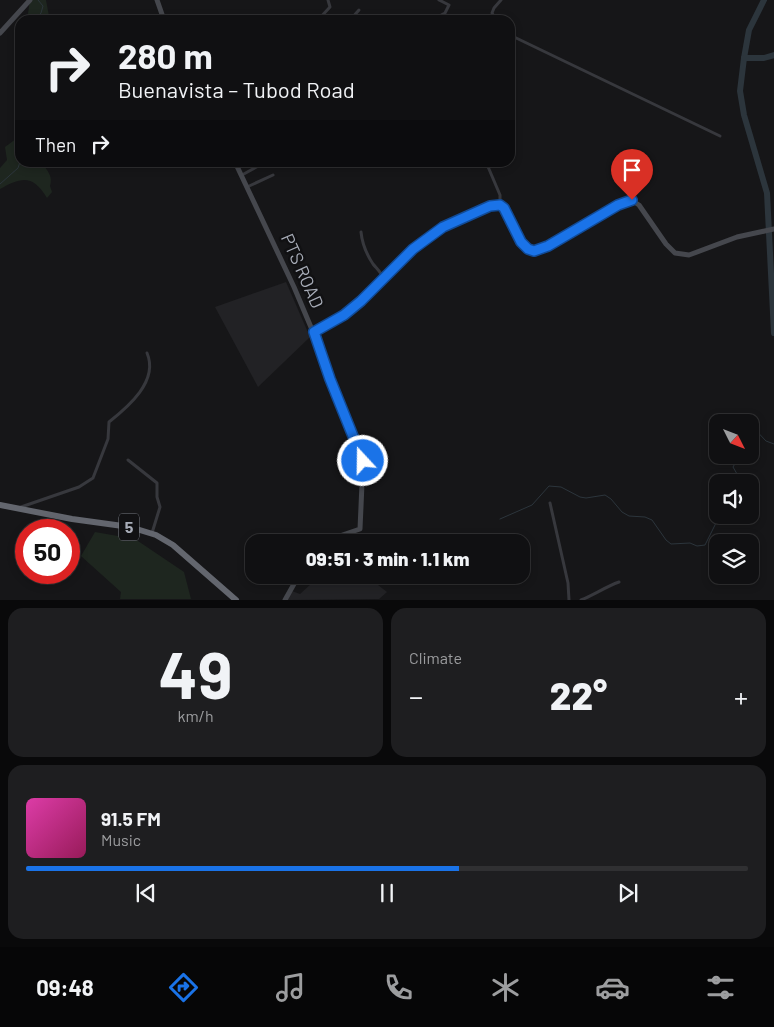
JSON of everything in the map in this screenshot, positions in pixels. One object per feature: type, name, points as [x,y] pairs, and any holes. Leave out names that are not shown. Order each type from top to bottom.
[{"type":"highway","name":"5","points":[[0,505],[72,520],[130,527],[152,534],[173,544],[236,600]]},
{"type":"main road","points":[[16,15],[30,0]]},
{"type":"main road","points":[[157,0],[162,15]]},
{"type":"main road","points":[[0,32],[15,16]]},
{"type":"main road","name":"PTS ROAD","points":[[237,167],[314,332],[330,379],[363,461],[360,529],[345,534]]},
{"type":"main road","points":[[314,332],[344,315],[361,301],[413,249],[443,227],[495,205],[500,205],[507,212],[521,242],[528,249],[534,251],[548,246],[618,205],[632,200],[639,205],[671,250],[679,254],[695,253],[738,236],[774,229]]},
{"type":"main road","points":[[285,600],[294,584]]},
{"type":"street","points":[[323,15],[330,7],[328,0]]},
{"type":"street","points":[[439,0],[449,5],[448,10],[440,15]]},
{"type":"street","points":[[493,15],[494,8],[501,0]]},
{"type":"street","points":[[354,15],[359,10]]},
{"type":"street","points":[[515,39],[720,136]]},
{"type":"street","points":[[241,175],[256,167]]},
{"type":"street","points":[[488,167],[500,195],[500,205]]},
{"type":"street","points":[[247,187],[273,175]]},
{"type":"street","points":[[361,232],[363,242],[373,264],[381,272],[383,278]]},
{"type":"street","points":[[19,508],[74,490],[93,478],[108,439],[108,422],[143,388],[149,375],[150,361],[147,354]]},
{"type":"street","points":[[128,460],[157,483],[156,497],[160,507],[152,534]]},
{"type":"street","points":[[550,504],[568,583],[569,600]]},
{"type":"street","points":[[581,600],[619,582]]},
{"type":"shaded area","points":[[30,0],[46,0],[49,15],[28,15]]},
{"type":"shaded area","points":[[15,140],[15,167],[46,168],[51,180],[52,192],[47,198],[42,190],[32,181],[20,180],[0,189],[0,168],[7,160],[5,147]]},
{"type":"shaded area","points":[[286,282],[310,337],[258,387],[215,307]]},
{"type":"shaded area","points":[[95,532],[135,539],[184,572],[191,599],[120,599],[121,592],[81,556]]},
{"type":"shaded area","points":[[311,584],[377,584],[387,592],[379,599],[287,600],[292,591],[300,594]]},
{"type":"waterway","points":[[38,0],[43,6],[39,15]]},
{"type":"waterway","points":[[764,0],[749,30],[740,91],[744,115],[767,193],[774,333]]},
{"type":"waterway","points":[[744,58],[764,58],[774,55]]},
{"type":"waterway","points":[[0,184],[18,167]]},
{"type":"waterway","points":[[759,434],[766,441],[774,444]]},
{"type":"waterway","points":[[735,464],[733,467],[737,474]]},
{"type":"waterway","points":[[500,519],[532,505],[549,486],[561,487],[580,497],[586,498],[605,495],[622,512],[629,516],[645,517],[652,520],[671,544],[690,543],[697,546],[705,545],[716,524]]},
{"type":"route","points":[[363,461],[330,379],[314,332],[344,315],[361,301],[413,249],[443,227],[483,209],[495,205],[500,205],[504,208],[524,246],[537,251],[618,205],[632,200]]}]
